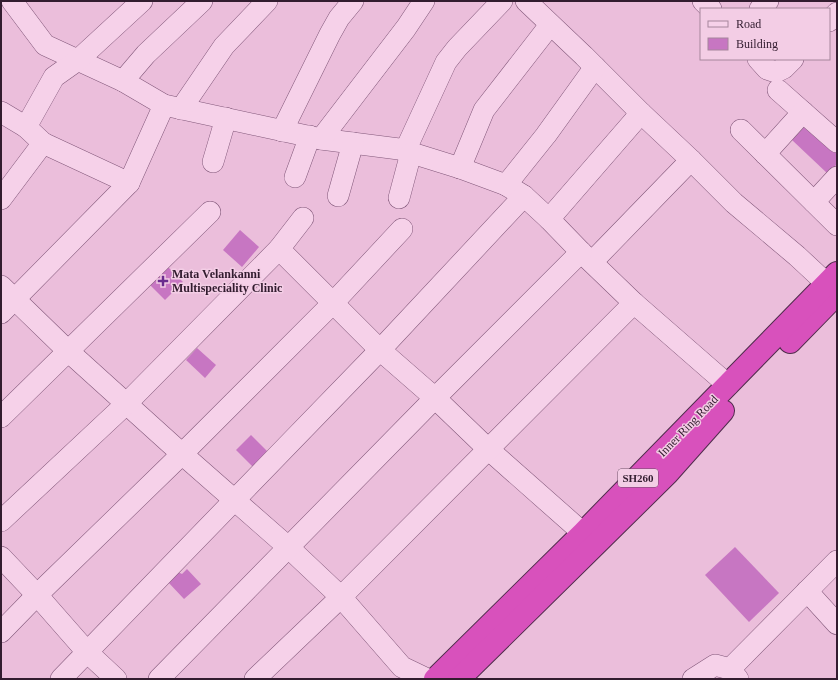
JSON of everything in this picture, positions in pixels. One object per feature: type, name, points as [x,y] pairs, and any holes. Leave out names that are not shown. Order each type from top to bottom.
[{"type":"highway","name":"Inner Ring Road","points":[[435,679],[583,533],[728,385],[833,284]]},
{"type":"highway","name":"Inner Ring Road","points":[[459,679],[667,474],[736,396],[813,319],[833,284]]},
{"type":"street","points":[[12,1],[45,45],[123,81],[172,107],[316,138],[399,149],[460,168],[506,185],[524,196],[634,303],[728,385]]},
{"type":"street","points":[[26,127],[54,77],[78,60],[142,1]]},
{"type":"street","points":[[123,81],[146,54],[202,1]]},
{"type":"street","points":[[267,1],[224,46],[172,107],[129,184],[6,299],[68,351],[288,547],[341,597],[396,673],[427,679]]},
{"type":"street","points":[[282,130],[330,34],[339,18],[353,1]]},
{"type":"street","points":[[295,177],[316,138],[406,28],[424,1]]},
{"type":"street","points":[[399,198],[408,152],[446,62],[457,48],[502,1]]},
{"type":"street","points":[[526,1],[734,203],[833,284]]},
{"type":"street","points":[[830,20],[837,12]]},
{"type":"street","points":[[460,168],[484,110],[550,24]]},
{"type":"street","points":[[759,60],[767,69],[776,72],[784,68],[792,60]]},
{"type":"street","points":[[506,185],[546,135],[595,67]]},
{"type":"street","points":[[778,90],[837,142]]},
{"type":"street","points":[[1,112],[26,127],[43,143],[129,184]]},
{"type":"street","points":[[765,154],[803,112]]},
{"type":"street","points":[[549,219],[641,113]]},
{"type":"street","points":[[213,162],[226,118]]},
{"type":"street","points":[[741,130],[837,224]]},
{"type":"street","points":[[1,199],[43,143]]},
{"type":"street","points":[[338,196],[353,143]]},
{"type":"street","points":[[159,679],[434,398],[691,160]]},
{"type":"street","points":[[814,202],[837,177]]},
{"type":"street","points":[[60,679],[380,350],[524,196]]},
{"type":"street","points":[[1,417],[210,212]]},
{"type":"street","points":[[1,521],[126,404],[279,249],[303,218]]},
{"type":"street","points":[[1,632],[37,594],[182,454],[334,303],[402,229]]},
{"type":"street","points":[[279,249],[380,350],[488,449],[583,533]]},
{"type":"street","points":[[255,679],[341,597],[634,303]]},
{"type":"street","points":[[1,557],[37,594],[87,652],[116,679]]},
{"type":"street","points":[[693,679],[715,665],[734,674],[807,591],[837,561]]},
{"type":"street","points":[[807,591],[837,624]]},
{"type":"building","points":[[807,124],[837,152],[837,164],[828,174],[792,140]]},
{"type":"building","points":[[240,230],[259,247],[242,267],[223,250]]},
{"type":"building","points":[[165,264],[183,282],[165,300],[147,282]]},
{"type":"building","points":[[197,348],[216,365],[205,378],[186,360]]},
{"type":"building","points":[[251,435],[268,452],[253,467],[236,450]]},
{"type":"building","points":[[735,547],[779,593],[749,622],[705,575]]},
{"type":"building","points":[[187,569],[201,584],[184,599],[168,582],[178,572],[182,574]]},
{"type":"place","name":"Mata Velankanni Multispeciality Clinic","points":[[163,281]]}]
